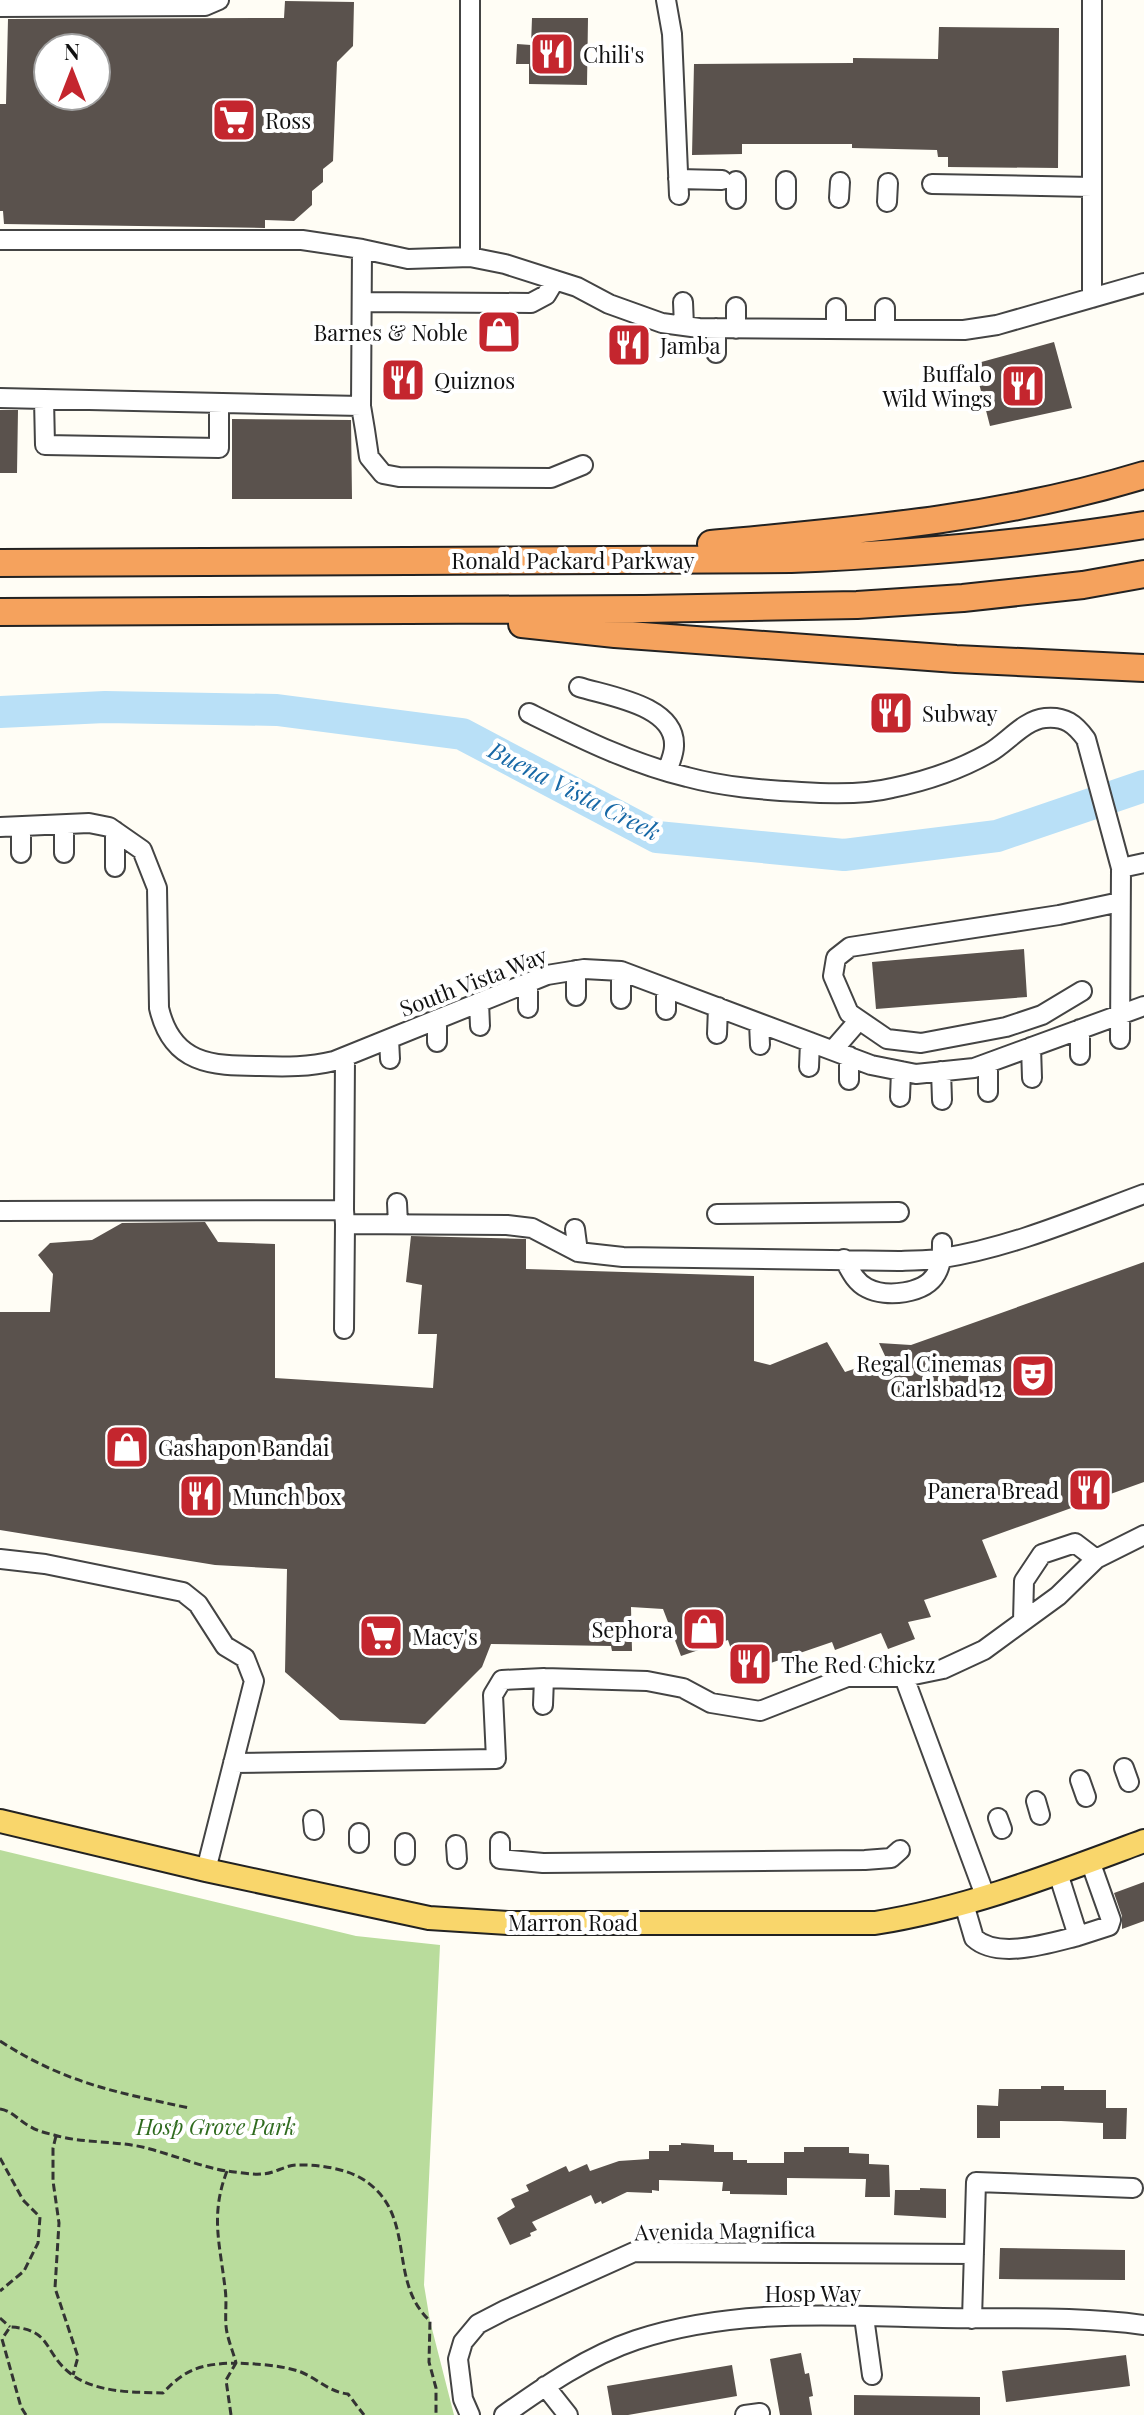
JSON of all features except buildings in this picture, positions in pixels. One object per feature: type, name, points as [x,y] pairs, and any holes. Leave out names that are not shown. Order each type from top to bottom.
[{"type":"highway","points":[[549,559],[938,522],[1025,507],[1144,475]]},
{"type":"highway","name":"Ronald Packard Parkway","points":[[0,563],[791,559],[885,555],[1058,539],[1144,525]]},
{"type":"highway","points":[[0,612],[644,609],[912,603],[1083,585],[1144,574]]},
{"type":"highway","points":[[395,610],[615,634],[971,660],[1144,668]]},
{"type":"main road","name":"Marron Road","points":[[0,1821],[429,1918],[508,1923],[875,1923],[927,1915],[986,1898],[1144,1841]]},
{"type":"street","points":[[0,7],[205,6],[219,0]]},
{"type":"street","points":[[470,0],[470,257]]},
{"type":"street","points":[[666,0],[672,34],[678,187],[731,187]]},
{"type":"street","points":[[1092,0],[1092,298]]},
{"type":"street","points":[[887,202],[888,183]]},
{"type":"street","points":[[937,189],[1037,192],[1092,187]]},
{"type":"street","points":[[0,240],[302,240],[408,259],[470,257],[505,264],[577,287],[619,308],[662,323],[736,329],[935,330],[986,327],[1035,306],[1092,298],[1144,283]]},
{"type":"street","points":[[362,249],[361,406],[369,457],[383,474],[399,477],[551,478],[583,465]]},
{"type":"street","points":[[362,302],[538,301],[555,280]]},
{"type":"street","points":[[683,302],[684,326]]},
{"type":"street","points":[[986,306],[986,327]]},
{"type":"street","points":[[736,307],[736,329]]},
{"type":"street","points":[[836,308],[836,329]]},
{"type":"street","points":[[885,308],[885,329]]},
{"type":"street","points":[[786,310],[787,329]]},
{"type":"street","points":[[935,330],[936,310]]},
{"type":"street","points":[[716,328],[716,353]]},
{"type":"street","points":[[0,398],[361,406]]},
{"type":"street","points":[[44,399],[45,445],[219,448],[219,405]]},
{"type":"street","points":[[579,687],[640,705],[658,716],[671,732],[675,745],[667,771]]},
{"type":"street","points":[[529,713],[594,745],[686,777],[750,789],[828,794],[889,789],[953,771],[992,752],[1025,726],[1042,718],[1059,718],[1075,724],[1086,739],[1121,868],[1120,1039]]},
{"type":"street","points":[[0,827],[89,823],[109,827],[115,831],[115,867]]},
{"type":"street","points":[[64,825],[64,853]]},
{"type":"street","points":[[21,827],[21,853]]},
{"type":"street","name":"South Vista Way","points":[[115,831],[142,850],[157,888],[159,1008],[163,1024],[183,1051],[196,1060],[219,1066],[307,1067],[345,1057],[547,975],[576,970],[621,971],[871,1065],[908,1072],[974,1068],[1144,1006]]},
{"type":"street","points":[[1121,868],[1144,863]]},
{"type":"street","points":[[1082,991],[1042,1015],[1006,1027],[921,1043],[887,1039],[849,1013],[833,976],[836,958],[850,947],[1059,915],[1120,902]]},
{"type":"street","points":[[576,970],[576,996]]},
{"type":"street","points":[[621,971],[621,999]]},
{"type":"street","points":[[528,983],[528,1008]]},
{"type":"street","points":[[666,988],[666,1010]]},
{"type":"street","points":[[479,1002],[480,1026]]},
{"type":"street","points":[[717,1034],[718,1007]]},
{"type":"street","points":[[1042,1015],[1049,1041]]},
{"type":"street","points":[[437,1019],[437,1042]]},
{"type":"street","points":[[849,1080],[841,1053],[859,1020]]},
{"type":"street","points":[[759,1023],[760,1045]]},
{"type":"street","points":[[1080,1029],[1080,1055]]},
{"type":"street","points":[[389,1039],[390,1059]]},
{"type":"street","points":[[809,1067],[810,1042]]},
{"type":"street","points":[[900,1097],[921,1043]]},
{"type":"street","points":[[1031,1047],[1032,1078]]},
{"type":"street","points":[[344,1329],[345,1057]]},
{"type":"street","points":[[988,1063],[988,1092]]},
{"type":"street","points":[[941,1071],[942,1100]]},
{"type":"street","points":[[0,1211],[23,1204],[296,1203],[344,1217],[398,1224],[439,1215],[485,1215],[532,1220],[578,1252],[623,1248],[669,1249],[844,1259],[899,1252],[942,1251],[1034,1226],[1124,1193],[1144,1194]]},
{"type":"street","points":[[397,1203],[398,1224]]},
{"type":"street","points":[[717,1214],[806,1206],[899,1212]]},
{"type":"street","points":[[575,1229],[578,1252]]},
{"type":"street","points":[[844,1259],[854,1278],[866,1288],[883,1293],[905,1292],[923,1286],[936,1276],[942,1251]]},
{"type":"street","points":[[233,1763],[268,1771],[312,1768],[496,1768],[493,1695],[502,1680],[544,1678],[590,1689],[659,1684],[683,1688],[711,1703],[760,1711],[847,1677],[904,1677],[943,1669],[984,1650],[1058,1596],[1096,1559],[1144,1535]]},
{"type":"street","points":[[1023,1621],[1024,1581],[1042,1554],[1075,1543],[1096,1559]]},
{"type":"street","points":[[0,1559],[45,1564],[183,1592],[198,1604],[225,1646],[245,1658],[254,1681],[206,1870]]},
{"type":"street","points":[[904,1677],[986,1898]]},
{"type":"street","points":[[543,1705],[544,1678]]},
{"type":"street","points":[[543,1842],[543,1863]]},
{"type":"street","points":[[500,1850],[543,1863],[590,1853],[862,1852],[891,1858],[900,1850]]},
{"type":"street","points":[[964,1904],[974,1938],[986,1945],[1030,1948],[1101,1931],[1109,1926],[1111,1920],[1090,1861]]},
{"type":"street","points":[[1058,1873],[1078,1936]]},
{"type":"street","points":[[972,2319],[976,2182],[1133,2188]]},
{"type":"street","name":"Avenida Magnifica","points":[[470,2415],[463,2399],[458,2359],[463,2342],[478,2324],[634,2252],[974,2254]]},
{"type":"street","name":"Hosp Way","points":[[504,2415],[557,2377],[634,2340],[720,2320],[778,2315],[1144,2325]]},
{"type":"street","points":[[864,2317],[872,2375]]},
{"type":"street","points":[[545,2386],[568,2415]]},
{"type":"path","points":[[0,2041],[71,2080],[110,2092],[189,2108]]},
{"type":"path","points":[[0,2109],[7,2110],[29,2127],[56,2136],[149,2148],[192,2164],[227,2171],[263,2174],[296,2165],[336,2169],[367,2182],[393,2210],[411,2294],[420,2312],[430,2321],[429,2362],[436,2388],[436,2415]]},
{"type":"path","points":[[56,2136],[53,2181],[59,2223],[55,2288],[78,2357],[73,2376]]},
{"type":"path","points":[[0,2158],[23,2200],[40,2217],[38,2243],[24,2271],[0,2291]]},
{"type":"path","points":[[227,2171],[215,2212],[227,2301],[226,2327],[236,2363],[226,2380],[231,2415]]},
{"type":"path","points":[[0,2318],[10,2327],[28,2328],[43,2338],[57,2360],[73,2376],[112,2391],[163,2393],[180,2375],[209,2363],[274,2366],[301,2373],[336,2393],[348,2394],[364,2415]]},
{"type":"path","points":[[10,2327],[2,2339],[26,2415]]},
{"type":"green space","name":"Hosp Grove Park","points":[[0,1850],[356,1936],[440,1945],[424,2285],[454,2415],[0,2415]]},
{"type":"waterway","name":"Buena Vista Creek","points":[[0,712],[105,707],[277,710],[462,734],[657,837],[844,855],[997,836],[1144,786]]},
{"type":"place","name":"Chili's","points":[[552,54]]},
{"type":"place","name":"Ross","points":[[234,120]]},
{"type":"place","name":"Barnes & Noble","points":[[499,332]]},
{"type":"place","name":"Jamba","points":[[629,345]]},
{"type":"place","name":"Quiznos","points":[[403,380]]},
{"type":"place","name":"Buffalo Wild Wings","points":[[1023,386]]},
{"type":"place","name":"Subway","points":[[891,713]]},
{"type":"place","name":"Regal Cinemas Carlsbad 12","points":[[1033,1376]]},
{"type":"place","name":"Gashapon Bandai","points":[[127,1447]]},
{"type":"place","name":"Panera Bread","points":[[1090,1490]]},
{"type":"place","name":"Munch box","points":[[201,1496]]},
{"type":"place","name":"Sephora","points":[[704,1629]]},
{"type":"place","name":"Macy's","points":[[381,1636]]},
{"type":"place","name":"The Red Chickz","points":[[750,1664]]}]
